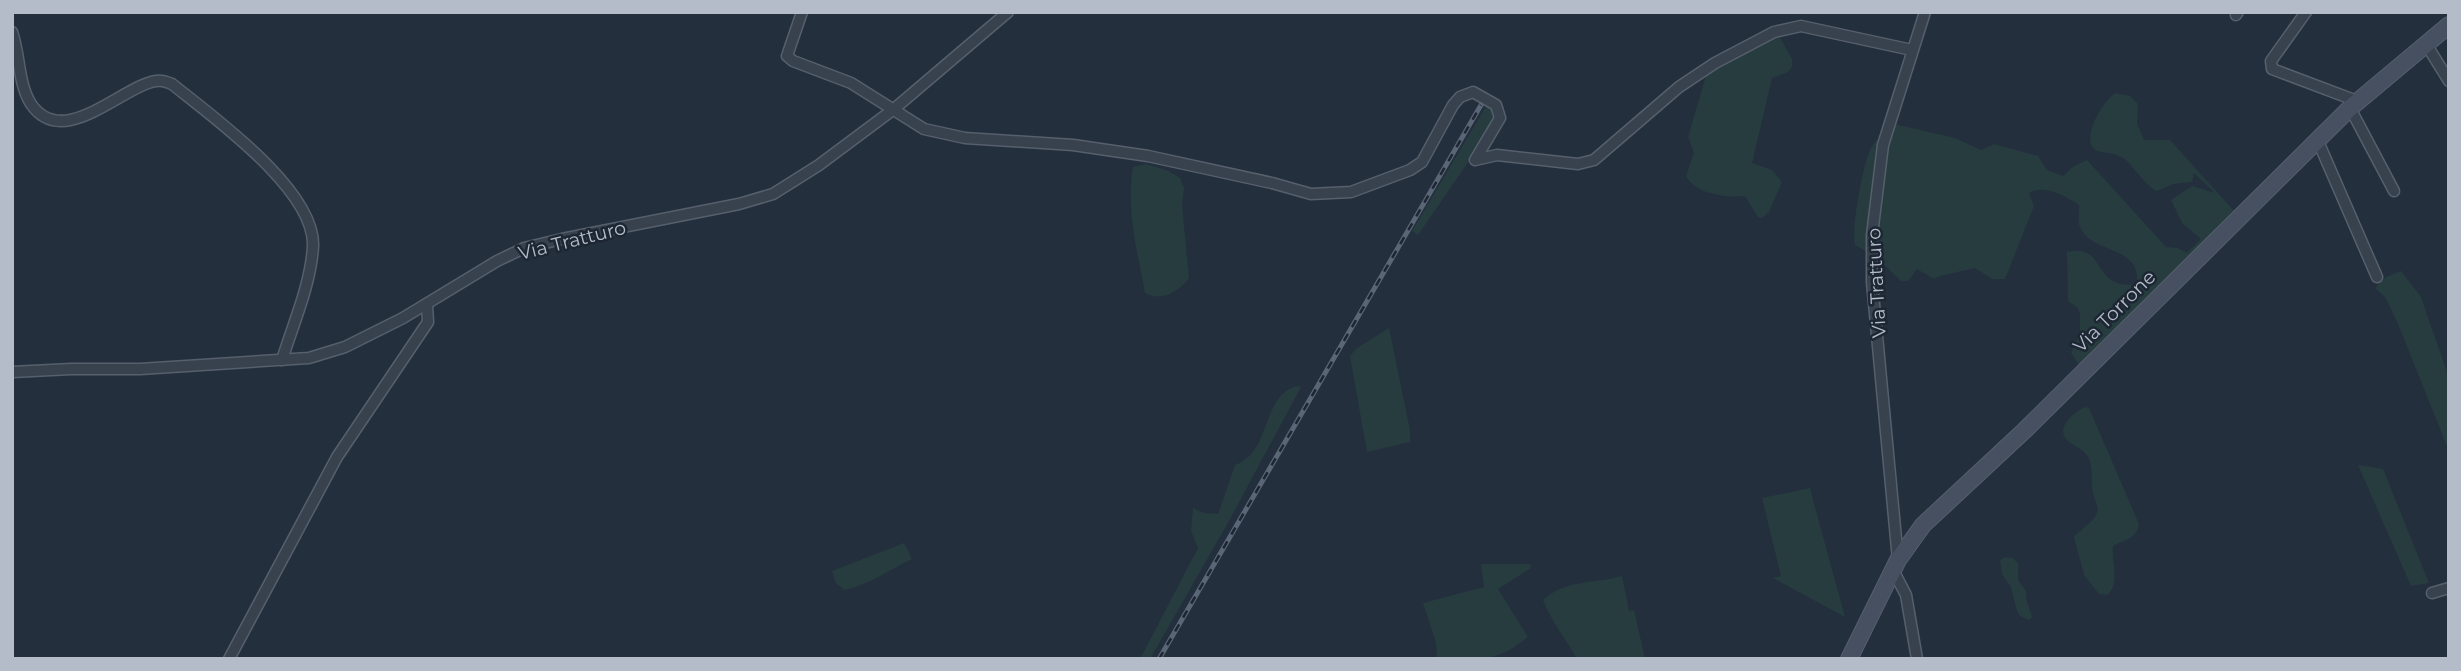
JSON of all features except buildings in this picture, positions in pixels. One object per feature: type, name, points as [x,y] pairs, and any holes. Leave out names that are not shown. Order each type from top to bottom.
[{"type":"main road","name":"Via Torrone","points":[[1849,659],[1895,565],[1923,525],[2025,430],[2317,139],[2353,105],[2449,25]]},
{"type":"street","points":[[802,12],[787,56],[793,61],[851,83],[924,129],[965,138],[1085,147],[1148,156],[1311,194],[1351,192],[1410,170],[1422,162],[1453,105],[1460,97],[1473,92],[1496,105],[1500,118],[1475,160],[1497,155],[1578,163],[1594,160],[1679,87],[1715,62],[1774,32],[1801,26],[1912,50]]},
{"type":"street","name":"Via Tratturo","points":[[12,372],[140,369],[309,358],[345,347],[427,306],[498,261],[524,248],[739,204],[773,194],[819,165],[894,109],[1008,12]]},
{"type":"street","name":"Via Tratturo","points":[[1917,659],[1906,595],[1895,565],[1872,282],[1872,235],[1883,145],[1925,12]]},
{"type":"street","points":[[2306,12],[2271,61],[2272,69],[2353,105],[2394,191]]},
{"type":"street","points":[[12,32],[23,85],[31,104],[44,116],[64,122],[104,108],[141,87],[160,80],[172,84],[239,138],[300,202],[310,224],[313,245],[308,274],[282,360]]},
{"type":"street","points":[[2426,44],[2449,81]]},
{"type":"street","points":[[2317,139],[2377,277]]},
{"type":"street","points":[[229,659],[337,457],[428,322],[427,306]]},
{"type":"street","points":[[2432,593],[2449,588]]},
{"type":"green space","points":[[1778,34],[1792,59],[1792,67],[1788,72],[1772,78],[1752,163],[1772,170],[1782,182],[1769,212],[1762,218],[1758,217],[1745,196],[1712,194],[1690,182],[1686,176],[1694,153],[1688,137],[1708,69]]},
{"type":"green space","points":[[2116,93],[2130,96],[2138,104],[2137,123],[2144,140],[2170,140],[2235,212],[2080,366],[2071,353],[2080,335],[2080,314],[2078,308],[2068,301],[2067,252],[2080,251],[2089,254],[2112,281],[2137,284],[2136,271],[2131,262],[2086,236],[2079,225],[2079,205],[2068,198],[2048,190],[2029,193],[2034,206],[2005,279],[1992,279],[1975,268],[1934,279],[1917,269],[1909,280],[1901,281],[1876,257],[1855,245],[1856,211],[1868,156],[1876,141],[1894,124],[1955,138],[1981,150],[1994,144],[2038,156],[2047,170],[2063,176],[2074,166],[2087,160],[2166,247],[2178,248],[2187,253],[2201,239],[2182,223],[2171,200],[2192,186],[2215,193],[2194,173],[2192,182],[2173,184],[2157,191],[2121,157],[2094,149],[2090,136],[2092,128],[2100,110]]},
{"type":"green space","points":[[1488,103],[1499,117],[1418,235],[1412,231]]},
{"type":"green space","points":[[1146,164],[1169,171],[1180,178],[1184,188],[1182,206],[1189,278],[1180,288],[1163,296],[1145,293],[1133,230],[1133,167]]},
{"type":"green space","points":[[2401,271],[2421,297],[2449,378],[2449,451],[2398,324],[2385,297],[2375,288],[2386,277]]},
{"type":"green space","points":[[1389,328],[1410,430],[1410,442],[1367,452],[1350,356],[1357,348]]},
{"type":"green space","points":[[1296,386],[1301,387],[1229,521],[1150,659],[1140,659],[1198,548],[1191,531],[1193,508],[1204,513],[1218,514],[1235,465],[1247,459],[1255,449],[1277,401],[1285,392]]},
{"type":"green space","points":[[2085,407],[2089,408],[2139,524],[2133,536],[2113,546],[2115,579],[2107,595],[2099,594],[2084,575],[2074,537],[2092,521],[2098,509],[2089,459],[2082,450],[2068,441],[2063,431],[2067,421]]},
{"type":"green space","points":[[2358,465],[2383,469],[2429,583],[2411,586]]},
{"type":"green space","points":[[1810,488],[1845,617],[1773,578],[1781,576],[1762,498]]},
{"type":"green space","points":[[904,543],[912,559],[853,588],[844,590],[836,583],[832,571]]},
{"type":"green space","points":[[2013,558],[2018,564],[2018,580],[2026,591],[2032,617],[2029,620],[2020,616],[2017,611],[2011,587],[2002,574],[2000,560]]},
{"type":"green space","points":[[1481,564],[1530,564],[1531,568],[1498,589],[1528,637],[1495,656],[1437,659],[1436,643],[1423,603],[1484,587]]},
{"type":"green space","points":[[1622,576],[1629,611],[1634,610],[1645,659],[1577,659],[1543,600],[1571,585]]},
{"type":"railway","points":[[1159,659],[1481,105]]}]
